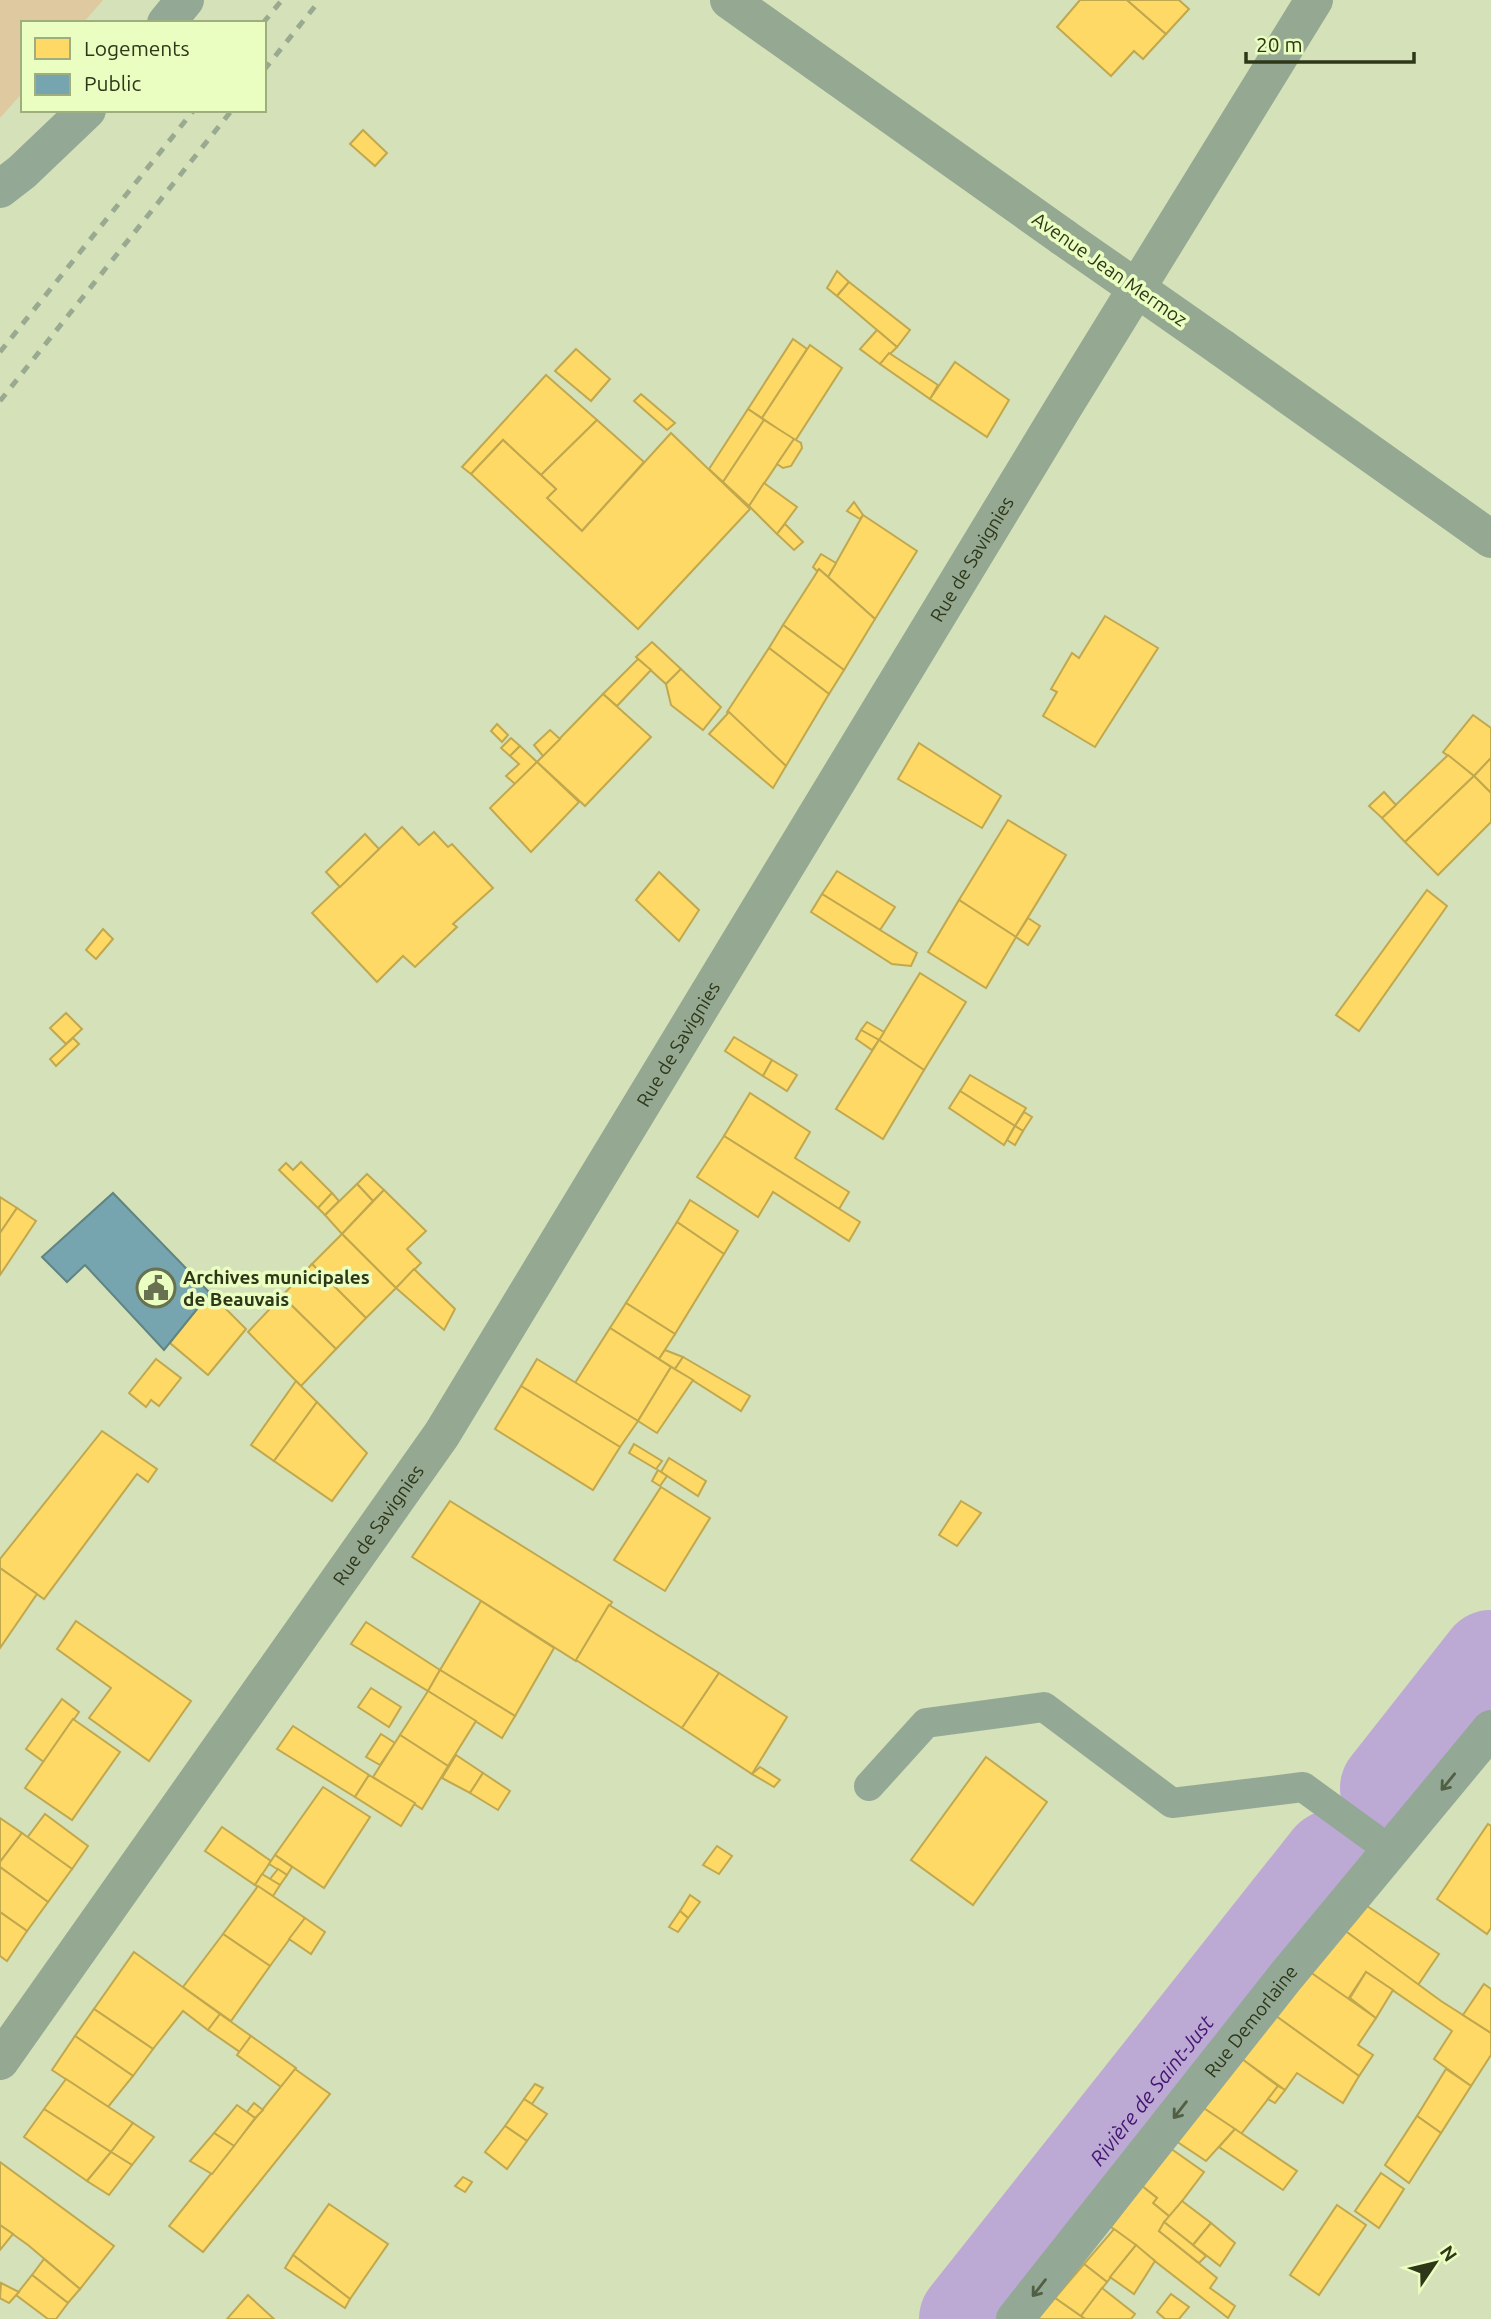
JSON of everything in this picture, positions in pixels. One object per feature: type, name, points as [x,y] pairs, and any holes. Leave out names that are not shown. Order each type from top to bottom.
[{"type":"street","points":[[168,21],[185,0]]},
{"type":"street","name":"Avenue Jean Mermoz","points":[[729,0],[1491,539]]},
{"type":"street","name":"Rue de Savignies","points":[[0,2061],[448,1424],[1310,2]]},
{"type":"street","points":[[0,189],[22,172],[85,112]]},
{"type":"street","name":"Rue Demorlaine","points":[[1015,2319],[1279,1986],[1491,1729]]},
{"type":"lane","points":[[869,1786],[926,1723],[1044,1707],[1172,1803],[1303,1787],[1391,1851]]},
{"type":"shaded area","points":[[0,0],[103,0],[85,21],[21,21],[21,94],[0,118]]},
{"type":"building: Logements","points":[[1080,0],[1127,0],[1166,34],[1143,59],[1134,51],[1111,76],[1057,27]]},
{"type":"building: Logements","points":[[1127,0],[1179,0],[1189,9],[1166,34]]},
{"type":"building: Logements","points":[[363,130],[387,153],[375,166],[350,144]]},
{"type":"building: Logements","points":[[837,271],[849,282],[837,296],[827,288]]},
{"type":"building: Logements","points":[[849,282],[910,330],[897,347],[837,296]]},
{"type":"building: Logements","points":[[877,330],[897,347],[880,364],[860,349]]},
{"type":"building: Logements","points":[[793,339],[807,349],[762,418],[748,409]]},
{"type":"building: Logements","points":[[810,345],[842,368],[795,441],[762,418]]},
{"type":"building: Logements","points":[[576,349],[610,379],[591,401],[555,371]]},
{"type":"building: Logements","points":[[889,353],[938,385],[930,399],[880,364]]},
{"type":"building: Logements","points":[[955,362],[1009,400],[987,437],[930,399]]},
{"type":"building: Logements","points":[[546,375],[597,420],[541,475],[503,440],[471,474],[462,467]]},
{"type":"building: Logements","points":[[641,394],[675,423],[667,430],[634,401]]},
{"type":"building: Logements","points":[[748,409],[764,420],[723,482],[709,469]]},
{"type":"building: Logements","points":[[597,420],[644,462],[582,531],[547,498],[556,489],[541,475]]},
{"type":"building: Logements","points":[[764,420],[794,439],[749,506],[723,482]]},
{"type":"building: Logements","points":[[671,433],[750,509],[638,629],[471,474],[503,440],[556,489],[547,498],[582,531]]},
{"type":"building: Logements","points":[[794,439],[801,443],[802,448],[791,466],[783,468],[777,464]]},
{"type":"building: Logements","points":[[764,483],[797,507],[777,534],[749,506]]},
{"type":"building: Logements","points":[[854,502],[863,515],[860,519],[847,511]]},
{"type":"building: Logements","points":[[863,515],[917,551],[875,619],[828,577]]},
{"type":"building: Logements","points":[[785,524],[803,542],[794,550],[777,534]]},
{"type":"building: Logements","points":[[821,554],[836,563],[828,577],[813,567]]},
{"type":"building: Logements","points":[[819,569],[875,619],[844,670],[783,625]]},
{"type":"building: Logements","points":[[1105,616],[1158,648],[1095,747],[1043,716],[1057,692],[1051,689],[1072,653],[1079,658]]},
{"type":"building: Logements","points":[[783,625],[844,670],[829,694],[769,648]]},
{"type":"building: Logements","points":[[652,642],[681,669],[666,684],[636,657]]},
{"type":"building: Logements","points":[[769,648],[829,694],[786,766],[727,712]]},
{"type":"building: Logements","points":[[638,659],[651,670],[617,706],[603,694]]},
{"type":"building: Logements","points":[[681,669],[721,707],[703,730],[671,705],[666,684]]},
{"type":"building: Logements","points":[[603,694],[651,737],[585,806],[537,762]]},
{"type":"building: Logements","points":[[729,712],[786,766],[773,788],[709,734]]},
{"type":"building: Logements","points":[[1473,715],[1491,728],[1491,758],[1474,776],[1443,752]]},
{"type":"building: Logements","points":[[497,724],[508,735],[502,742],[491,731]]},
{"type":"building: Logements","points":[[550,730],[560,739],[543,756],[534,745]]},
{"type":"building: Logements","points":[[511,738],[520,746],[510,756],[501,748]]},
{"type":"building: Logements","points":[[919,743],[1001,796],[982,828],[898,779]]},
{"type":"building: Logements","points":[[520,746],[537,762],[515,784],[506,776],[519,764],[510,756]]},
{"type":"building: Logements","points":[[1448,755],[1474,776],[1405,842],[1382,818]]},
{"type":"building: Logements","points":[[1491,758],[1491,793],[1474,776]]},
{"type":"building: Logements","points":[[537,762],[579,802],[531,852],[490,808]]},
{"type":"building: Logements","points":[[1474,776],[1491,793],[1491,822],[1438,875],[1405,842]]},
{"type":"building: Logements","points":[[1384,792],[1396,805],[1382,818],[1369,806]]},
{"type":"building: Logements","points":[[1008,820],[1066,855],[1016,937],[959,900]]},
{"type":"building: Logements","points":[[402,827],[419,845],[434,832],[448,847],[452,844],[493,888],[453,924],[457,927],[415,967],[403,956],[377,982],[312,913]]},
{"type":"building: Logements","points":[[365,834],[379,849],[340,887],[326,872]]},
{"type":"building: Logements","points":[[837,871],[895,907],[880,930],[822,894]]},
{"type":"building: Logements","points":[[659,872],[699,910],[679,941],[636,900]]},
{"type":"building: Logements","points":[[1427,890],[1447,906],[1359,1031],[1336,1015]]},
{"type":"building: Logements","points":[[822,894],[917,953],[911,966],[892,964],[811,912]]},
{"type":"building: Logements","points":[[959,900],[1016,937],[986,988],[928,952]]},
{"type":"building: Logements","points":[[1028,918],[1040,926],[1028,945],[1016,937]]},
{"type":"building: Logements","points":[[103,929],[113,939],[96,959],[86,950]]},
{"type":"building: Logements","points":[[920,973],[966,1002],[924,1070],[879,1040]]},
{"type":"building: Logements","points":[[66,1013],[82,1029],[66,1044],[50,1028]]},
{"type":"building: Logements","points":[[867,1022],[884,1032],[879,1040],[861,1030]]},
{"type":"building: Logements","points":[[861,1030],[879,1040],[872,1050],[856,1039]]},
{"type":"building: Logements","points":[[734,1037],[772,1060],[763,1076],[725,1051]]},
{"type":"building: Logements","points":[[73,1038],[79,1044],[56,1066],[50,1059]]},
{"type":"building: Logements","points":[[879,1040],[924,1070],[883,1139],[836,1109]]},
{"type":"building: Logements","points":[[772,1060],[797,1075],[787,1091],[763,1076]]},
{"type":"building: Logements","points":[[970,1075],[1026,1108],[1015,1126],[960,1091]]},
{"type":"building: Logements","points":[[960,1091],[1015,1126],[1004,1145],[949,1108]]},
{"type":"building: Logements","points":[[750,1093],[810,1132],[795,1158],[849,1192],[839,1209],[724,1136]]},
{"type":"building: Logements","points":[[1024,1112],[1032,1117],[1023,1131],[1015,1126]]},
{"type":"building: Logements","points":[[1015,1126],[1023,1131],[1015,1145],[1007,1140]]},
{"type":"building: Logements","points":[[724,1136],[860,1222],[849,1241],[773,1192],[758,1217],[697,1177]]},
{"type":"building: Logements","points":[[301,1162],[332,1193],[318,1208],[279,1170],[286,1163],[293,1170]]},
{"type":"building: Logements","points":[[367,1174],[384,1190],[373,1201],[357,1184]]},
{"type":"building: Logements","points":[[357,1184],[373,1201],[342,1234],[325,1215]]},
{"type":"building: Logements","points":[[384,1190],[426,1231],[407,1249],[421,1263],[396,1288],[342,1234]]},
{"type":"building: Logements","points":[[332,1193],[339,1201],[325,1215],[318,1208]]},
{"type":"building: Logements","points":[[0,1197],[17,1208],[0,1233]]},
{"type":"building: Logements","points":[[690,1200],[738,1231],[724,1254],[677,1222]]},
{"type":"building: Logements","points":[[17,1208],[36,1221],[0,1275],[0,1233]]},
{"type":"building: Logements","points":[[677,1222],[724,1254],[675,1334],[626,1303]]},
{"type":"building: Logements","points":[[342,1234],[396,1288],[366,1318],[312,1264]]},
{"type":"building: Logements","points":[[312,1264],[366,1318],[336,1349],[282,1296]]},
{"type":"building: Logements","points":[[414,1269],[455,1309],[444,1330],[396,1288]]},
{"type":"building: Logements","points":[[210,1293],[246,1329],[208,1375],[170,1343]]},
{"type":"building: Logements","points":[[282,1296],[336,1349],[301,1386],[248,1332]]},
{"type":"building: Logements","points":[[626,1303],[675,1334],[659,1359],[610,1328]]},
{"type":"building: Logements","points":[[610,1328],[671,1367],[638,1421],[575,1383]]},
{"type":"building: Logements","points":[[665,1350],[683,1357],[675,1369],[659,1359]]},
{"type":"building: Logements","points":[[683,1357],[750,1396],[741,1411],[675,1369]]},
{"type":"building: Logements","points":[[156,1359],[181,1378],[159,1406],[151,1400],[146,1407],[129,1393]]},
{"type":"building: Logements","points":[[537,1359],[638,1421],[620,1447],[521,1386]]},
{"type":"building: Logements","points":[[671,1367],[693,1380],[657,1433],[638,1421]]},
{"type":"building: Logements","points":[[296,1381],[317,1402],[274,1461],[251,1445]]},
{"type":"building: Logements","points":[[521,1386],[620,1447],[593,1490],[495,1429]]},
{"type":"building: Logements","points":[[317,1402],[367,1453],[332,1501],[274,1461]]},
{"type":"building: Logements","points":[[102,1431],[157,1469],[148,1482],[137,1474],[44,1599],[0,1568],[0,1559]]},
{"type":"building: Logements","points":[[634,1444],[662,1461],[656,1469],[629,1453]]},
{"type":"building: Logements","points":[[669,1458],[706,1481],[698,1496],[661,1472]]},
{"type":"building: Logements","points":[[658,1470],[667,1476],[660,1486],[652,1481]]},
{"type":"building: Logements","points":[[661,1487],[710,1518],[665,1591],[614,1560]]},
{"type":"building: Logements","points":[[450,1501],[612,1602],[576,1661],[412,1557]]},
{"type":"building: Logements","points":[[961,1501],[981,1513],[957,1546],[939,1535]]},
{"type":"building: Logements","points":[[0,1568],[37,1594],[0,1648]]},
{"type":"building: Logements","points":[[481,1601],[554,1648],[515,1716],[440,1670]]},
{"type":"building: Logements","points":[[609,1605],[719,1673],[682,1728],[576,1660]]},
{"type":"building: Logements","points":[[76,1621],[191,1701],[149,1761],[89,1718],[111,1688],[57,1649]]},
{"type":"building: Logements","points":[[366,1622],[440,1670],[428,1691],[351,1644]]},
{"type":"building: Logements","points":[[440,1670],[515,1716],[502,1738],[428,1691]]},
{"type":"building: Logements","points":[[719,1673],[787,1717],[752,1774],[682,1728]]},
{"type":"building: Logements","points":[[371,1688],[401,1707],[389,1727],[358,1707]]},
{"type":"building: Logements","points":[[428,1691],[476,1721],[448,1766],[400,1735]]},
{"type":"building: Logements","points":[[62,1699],[79,1712],[44,1762],[26,1749]]},
{"type":"building: Logements","points":[[73,1719],[120,1752],[72,1820],[25,1788]]},
{"type":"building: Logements","points":[[293,1726],[369,1775],[355,1797],[277,1749]]},
{"type":"building: Logements","points":[[381,1734],[395,1743],[380,1765],[366,1757]]},
{"type":"building: Logements","points":[[400,1735],[448,1766],[422,1809],[373,1777]]},
{"type":"building: Logements","points":[[456,1755],[483,1773],[470,1793],[442,1778]]},
{"type":"building: Logements","points":[[986,1757],[1047,1802],[973,1905],[911,1860]]},
{"type":"building: Logements","points":[[760,1767],[780,1780],[774,1787],[752,1774]]},
{"type":"building: Logements","points":[[483,1773],[510,1791],[498,1810],[470,1793]]},
{"type":"building: Logements","points":[[369,1775],[415,1803],[401,1826],[355,1797]]},
{"type":"building: Logements","points":[[323,1787],[370,1817],[324,1888],[275,1855]]},
{"type":"building: Logements","points":[[45,1814],[88,1846],[72,1869],[27,1838]]},
{"type":"building: Logements","points":[[0,1818],[22,1833],[0,1862]]},
{"type":"building: Logements","points":[[1488,1824],[1491,1826],[1491,1928],[1487,1934],[1437,1899]]},
{"type":"building: Logements","points":[[222,1827],[271,1861],[255,1885],[205,1851]]},
{"type":"building: Logements","points":[[22,1833],[72,1869],[48,1902],[0,1867],[0,1862]]},
{"type":"building: Logements","points":[[717,1846],[732,1856],[719,1874],[703,1865]]},
{"type":"building: Logements","points":[[275,1855],[292,1867],[287,1875],[269,1864]]},
{"type":"building: Logements","points":[[0,1867],[48,1902],[27,1931],[0,1912]]},
{"type":"building: Logements","points":[[278,1869],[287,1875],[280,1885],[270,1879]]},
{"type":"building: Logements","points":[[262,1874],[280,1885],[273,1896],[255,1885]]},
{"type":"building: Logements","points":[[258,1886],[305,1918],[270,1966],[223,1934]]},
{"type":"building: Logements","points":[[690,1895],[700,1902],[688,1918],[680,1911]]},
{"type":"building: Logements","points":[[1364,1904],[1439,1954],[1418,1985],[1344,1930]]},
{"type":"building: Logements","points":[[680,1911],[688,1918],[678,1932],[669,1927]]},
{"type":"building: Logements","points":[[0,1912],[27,1931],[7,1961],[0,1956]]},
{"type":"building: Logements","points":[[305,1918],[325,1932],[311,1954],[289,1939]]},
{"type":"building: Logements","points":[[1344,1930],[1441,2001],[1491,2033],[1491,2055],[1471,2086],[1434,2059],[1452,2031],[1366,1972],[1348,1999],[1310,1972]]},
{"type":"building: Logements","points":[[223,1934],[270,1966],[231,2021],[183,1987]]},
{"type":"building: Logements","points":[[134,1952],[220,2014],[208,2030],[183,2011],[153,2049],[94,2009]]},
{"type":"building: Logements","points":[[1310,1972],[1376,2018],[1358,2045],[1373,2055],[1359,2076],[1276,2016]]},
{"type":"building: Logements","points":[[1366,1972],[1393,1990],[1376,2018],[1350,1998]]},
{"type":"building: Logements","points":[[1484,1984],[1491,1989],[1491,2033],[1463,2015]]},
{"type":"building: Logements","points":[[94,2009],[153,2049],[133,2076],[75,2036]]},
{"type":"building: Logements","points":[[220,2014],[251,2036],[240,2052],[208,2030]]},
{"type":"building: Logements","points":[[1276,2016],[1359,2076],[1343,2103],[1297,2073],[1285,2090],[1242,2059]]},
{"type":"building: Logements","points":[[75,2036],[133,2076],[108,2107],[52,2070]]},
{"type":"building: Logements","points":[[251,2036],[296,2068],[281,2087],[237,2055]]},
{"type":"building: Logements","points":[[1242,2059],[1278,2086],[1241,2134],[1202,2107]]},
{"type":"building: Logements","points":[[295,2069],[330,2094],[203,2252],[169,2226]]},
{"type":"building: Logements","points":[[1446,2069],[1471,2086],[1441,2133],[1417,2116]]},
{"type":"building: Logements","points":[[66,2079],[133,2123],[111,2152],[44,2109]]},
{"type":"building: Logements","points":[[535,2084],[543,2088],[532,2104],[524,2099]]},
{"type":"building: Logements","points":[[1278,2086],[1285,2090],[1275,2103],[1268,2099]]},
{"type":"building: Logements","points":[[524,2099],[547,2114],[527,2141],[505,2126]]},
{"type":"building: Logements","points":[[254,2103],[263,2110],[255,2118],[247,2112]]},
{"type":"building: Logements","points":[[237,2105],[255,2118],[234,2146],[214,2133]]},
{"type":"building: Logements","points":[[1202,2107],[1235,2129],[1206,2161],[1176,2141]]},
{"type":"building: Logements","points":[[44,2109],[111,2152],[87,2181],[24,2137]]},
{"type":"building: Logements","points":[[1417,2116],[1441,2133],[1409,2183],[1385,2165]]},
{"type":"building: Logements","points":[[133,2123],[154,2137],[132,2165],[111,2152]]},
{"type":"building: Logements","points":[[505,2126],[527,2141],[507,2169],[485,2152]]},
{"type":"building: Logements","points":[[1235,2129],[1297,2171],[1283,2190],[1219,2147]]},
{"type":"building: Logements","points":[[214,2133],[234,2146],[212,2174],[190,2161]]},
{"type":"building: Logements","points":[[1170,2148],[1204,2172],[1170,2217],[1153,2203],[1157,2198],[1142,2186]]},
{"type":"building: Logements","points":[[111,2152],[132,2165],[109,2195],[87,2181]]},
{"type":"building: Logements","points":[[0,2162],[114,2246],[80,2289],[0,2225]]},
{"type":"building: Logements","points":[[1381,2173],[1404,2189],[1379,2228],[1355,2211]]},
{"type":"building: Logements","points":[[463,2177],[472,2182],[465,2192],[455,2186]]},
{"type":"building: Logements","points":[[1142,2186],[1157,2198],[1153,2203],[1170,2217],[1159,2231],[1217,2278],[1210,2288],[1235,2306],[1228,2318],[1111,2227]]},
{"type":"building: Logements","points":[[1182,2201],[1211,2223],[1193,2245],[1164,2222]]},
{"type":"building: Logements","points":[[329,2204],[388,2244],[350,2299],[293,2255]]},
{"type":"building: Logements","points":[[1337,2205],[1366,2225],[1319,2295],[1290,2275]]},
{"type":"building: Logements","points":[[1164,2222],[1206,2256],[1199,2263],[1159,2231]]},
{"type":"building: Logements","points":[[1211,2223],[1235,2243],[1220,2266],[1193,2245]]},
{"type":"building: Logements","points":[[0,2225],[13,2234],[0,2250]]},
{"type":"building: Logements","points":[[1114,2229],[1136,2245],[1107,2282],[1084,2264]]},
{"type":"building: Logements","points":[[1136,2245],[1155,2261],[1134,2294],[1110,2277]]},
{"type":"building: Logements","points":[[293,2255],[350,2299],[345,2308],[285,2268]]},
{"type":"building: Logements","points":[[44,2259],[80,2289],[68,2303],[32,2275]]},
{"type":"building: Logements","points":[[1084,2264],[1107,2282],[1081,2316],[1055,2298]]},
{"type":"building: Logements","points":[[32,2275],[68,2303],[56,2319],[48,2319],[16,2295]]},
{"type":"building: Logements","points":[[1,2283],[19,2292],[9,2303],[0,2298]]},
{"type":"building: Logements","points":[[1102,2288],[1135,2314],[1131,2319],[1085,2319],[1081,2316]]},
{"type":"building: Logements","points":[[1171,2294],[1189,2307],[1179,2319],[1165,2319],[1157,2312]]},
{"type":"building: Logements","points":[[248,2295],[274,2319],[227,2319]]},
{"type":"building: Logements","points":[[1055,2298],[1085,2319],[1037,2319]]},
{"type":"building: Public","points":[[113,1193],[210,1293],[164,1350],[85,1265],[67,1282],[42,1257]]},
{"type":"waterway","name":"Rivière de Saint-Just","points":[[1391,1788],[1491,1661]]},
{"type":"waterway","name":"Rivière de Saint-Just","points":[[970,2319],[1333,1861]]},
{"type":"railway","points":[[265,21],[282,0]]},
{"type":"railway","points":[[266,68],[320,0]]},
{"type":"railway","points":[[0,352],[192,112]]},
{"type":"railway","points":[[0,401],[230,112]]},
{"type":"place","name":"Archives municipales de Beauvais","points":[[156,1288]]}]
